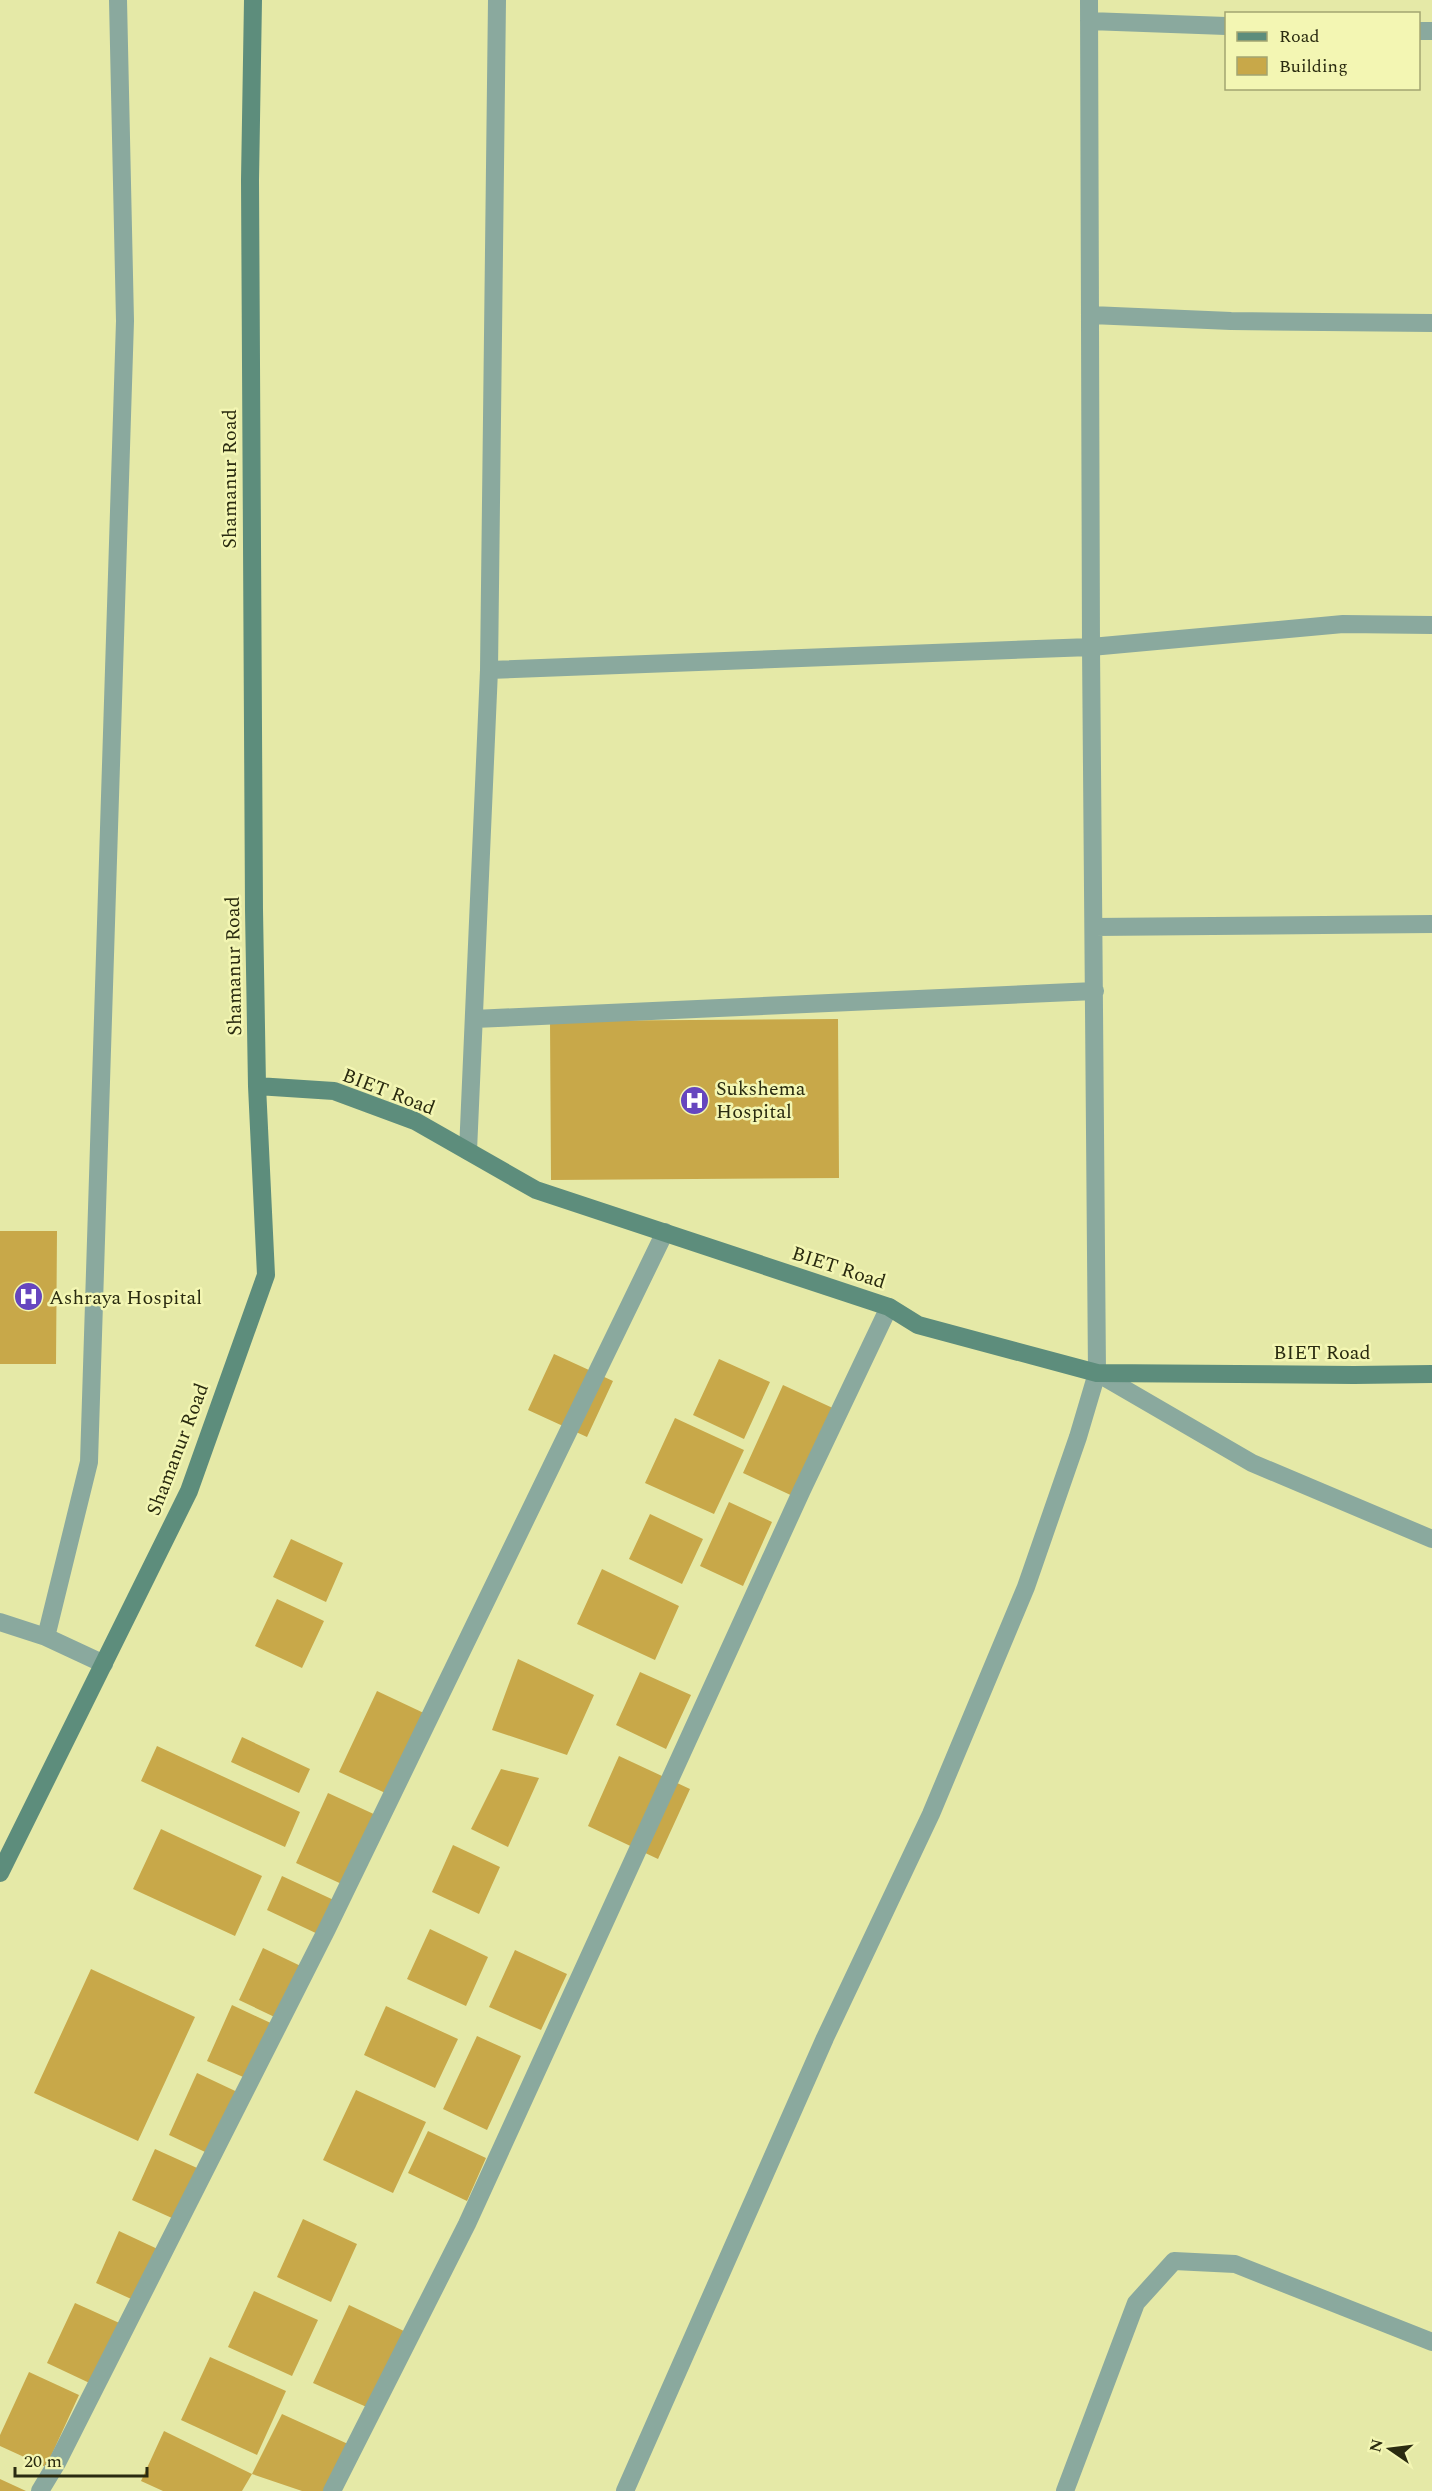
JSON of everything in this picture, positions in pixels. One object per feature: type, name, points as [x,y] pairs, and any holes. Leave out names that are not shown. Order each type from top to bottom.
[{"type":"main road","name":"Shamanur Road","points":[[0,1873],[189,1491],[266,1275],[257,1086],[250,192],[253,0]]},
{"type":"main road","name":"BIET Road","points":[[257,1086],[334,1091],[415,1121],[536,1190],[889,1307],[918,1325],[1097,1373],[1353,1376],[1432,1374]]},
{"type":"street","points":[[46,1637],[89,1462],[125,321],[118,0]]},
{"type":"street","points":[[468,1151],[489,670],[497,0]]},
{"type":"street","points":[[625,2491],[825,2038],[940,1792],[1026,1587],[1078,1437],[1097,1373],[1090,647],[1089,0]]},
{"type":"street","points":[[1089,21],[1225,26]]},
{"type":"street","points":[[1091,315],[1231,321],[1432,322]]},
{"type":"street","points":[[489,670],[1090,647],[1343,624],[1432,624]]},
{"type":"street","points":[[1094,927],[1432,924]]},
{"type":"street","points":[[474,1019],[1095,991]]},
{"type":"street","points":[[40,2491],[58,2461],[327,1929],[665,1232]]},
{"type":"street","points":[[332,2491],[467,2224],[802,1490],[889,1307]]},
{"type":"street","points":[[1097,1373],[1252,1463],[1432,1539]]},
{"type":"street","points":[[0,1622],[46,1637],[104,1664]]},
{"type":"street","points":[[1065,2491],[1136,2303],[1174,2261],[1235,2264],[1432,2342]]},
{"type":"building","name":"Sukshema Hospital","points":[[838,1019],[839,1178],[551,1180],[550,1021]]},
{"type":"building","name":"Ashraya Hospital","points":[[0,1231],[57,1231],[56,1364],[0,1364]]},
{"type":"building","points":[[554,1354],[613,1381],[587,1437],[528,1410]]},
{"type":"building","points":[[719,1359],[770,1382],[744,1439],[693,1415]]},
{"type":"building","points":[[783,1385],[837,1410],[797,1498],[743,1473]]},
{"type":"building","points":[[675,1418],[744,1450],[714,1514],[645,1483]]},
{"type":"building","points":[[729,1502],[772,1522],[743,1586],[700,1566]]},
{"type":"building","points":[[650,1514],[703,1539],[682,1584],[629,1559]]},
{"type":"building","points":[[291,1539],[343,1563],[326,1602],[273,1577]]},
{"type":"building","points":[[602,1569],[679,1606],[655,1660],[577,1624]]},
{"type":"building","points":[[277,1599],[324,1621],[302,1668],[255,1646]]},
{"type":"building","points":[[518,1659],[594,1695],[567,1755],[492,1730]]},
{"type":"building","points":[[640,1672],[691,1695],[666,1749],[616,1725]]},
{"type":"building","points":[[377,1691],[428,1715],[392,1796],[339,1772]]},
{"type":"building","points":[[242,1737],[310,1769],[299,1793],[231,1762]]},
{"type":"building","points":[[157,1746],[300,1812],[285,1847],[141,1781]]},
{"type":"building","points":[[619,1756],[690,1789],[658,1859],[588,1826]]},
{"type":"building","points":[[501,1769],[539,1778],[508,1847],[471,1829]]},
{"type":"building","points":[[328,1793],[378,1816],[346,1886],[296,1863]]},
{"type":"building","points":[[161,1829],[262,1876],[235,1936],[133,1889]]},
{"type":"building","points":[[453,1845],[500,1867],[479,1914],[432,1892]]},
{"type":"building","points":[[282,1876],[338,1902],[322,1936],[267,1910]]},
{"type":"building","points":[[430,1929],[488,1957],[466,2006],[407,1979]]},
{"type":"building","points":[[263,1948],[307,1969],[283,2021],[239,2000]]},
{"type":"building","points":[[515,1950],[567,1974],[541,2030],[489,2007]]},
{"type":"building","points":[[91,1969],[195,2017],[138,2141],[34,2093]]},
{"type":"building","points":[[232,2005],[275,2025],[250,2080],[207,2061]]},
{"type":"building","points":[[386,2006],[458,2039],[435,2088],[364,2055]]},
{"type":"building","points":[[477,2036],[521,2056],[487,2130],[443,2109]]},
{"type":"building","points":[[197,2073],[248,2097],[220,2159],[169,2135]]},
{"type":"building","points":[[356,2090],[426,2122],[393,2193],[323,2160]]},
{"type":"building","points":[[428,2131],[486,2158],[467,2201],[408,2173]]},
{"type":"building","points":[[155,2149],[206,2172],[183,2223],[132,2200]]},
{"type":"building","points":[[303,2219],[357,2244],[331,2302],[277,2277]]},
{"type":"building","points":[[119,2231],[164,2252],[140,2303],[96,2283]]},
{"type":"building","points":[[254,2291],[318,2320],[292,2376],[228,2347]]},
{"type":"building","points":[[75,2303],[126,2326],[98,2387],[47,2363]]},
{"type":"building","points":[[349,2305],[406,2332],[371,2409],[313,2383]]},
{"type":"building","points":[[210,2357],[286,2391],[257,2455],[181,2420]]},
{"type":"building","points":[[29,2372],[79,2395],[46,2467],[0,2446],[0,2435]]},
{"type":"building","points":[[282,2414],[348,2444],[324,2491],[302,2491],[252,2474]]},
{"type":"building","points":[[164,2431],[252,2474],[242,2491],[163,2491],[141,2481]]},
{"type":"building","points":[[0,2479],[26,2491],[0,2491]]},
{"type":"place","name":"Sukshema Hospital","points":[[695,1100]]},
{"type":"place","name":"Ashraya Hospital","points":[[28,1297]]}]
